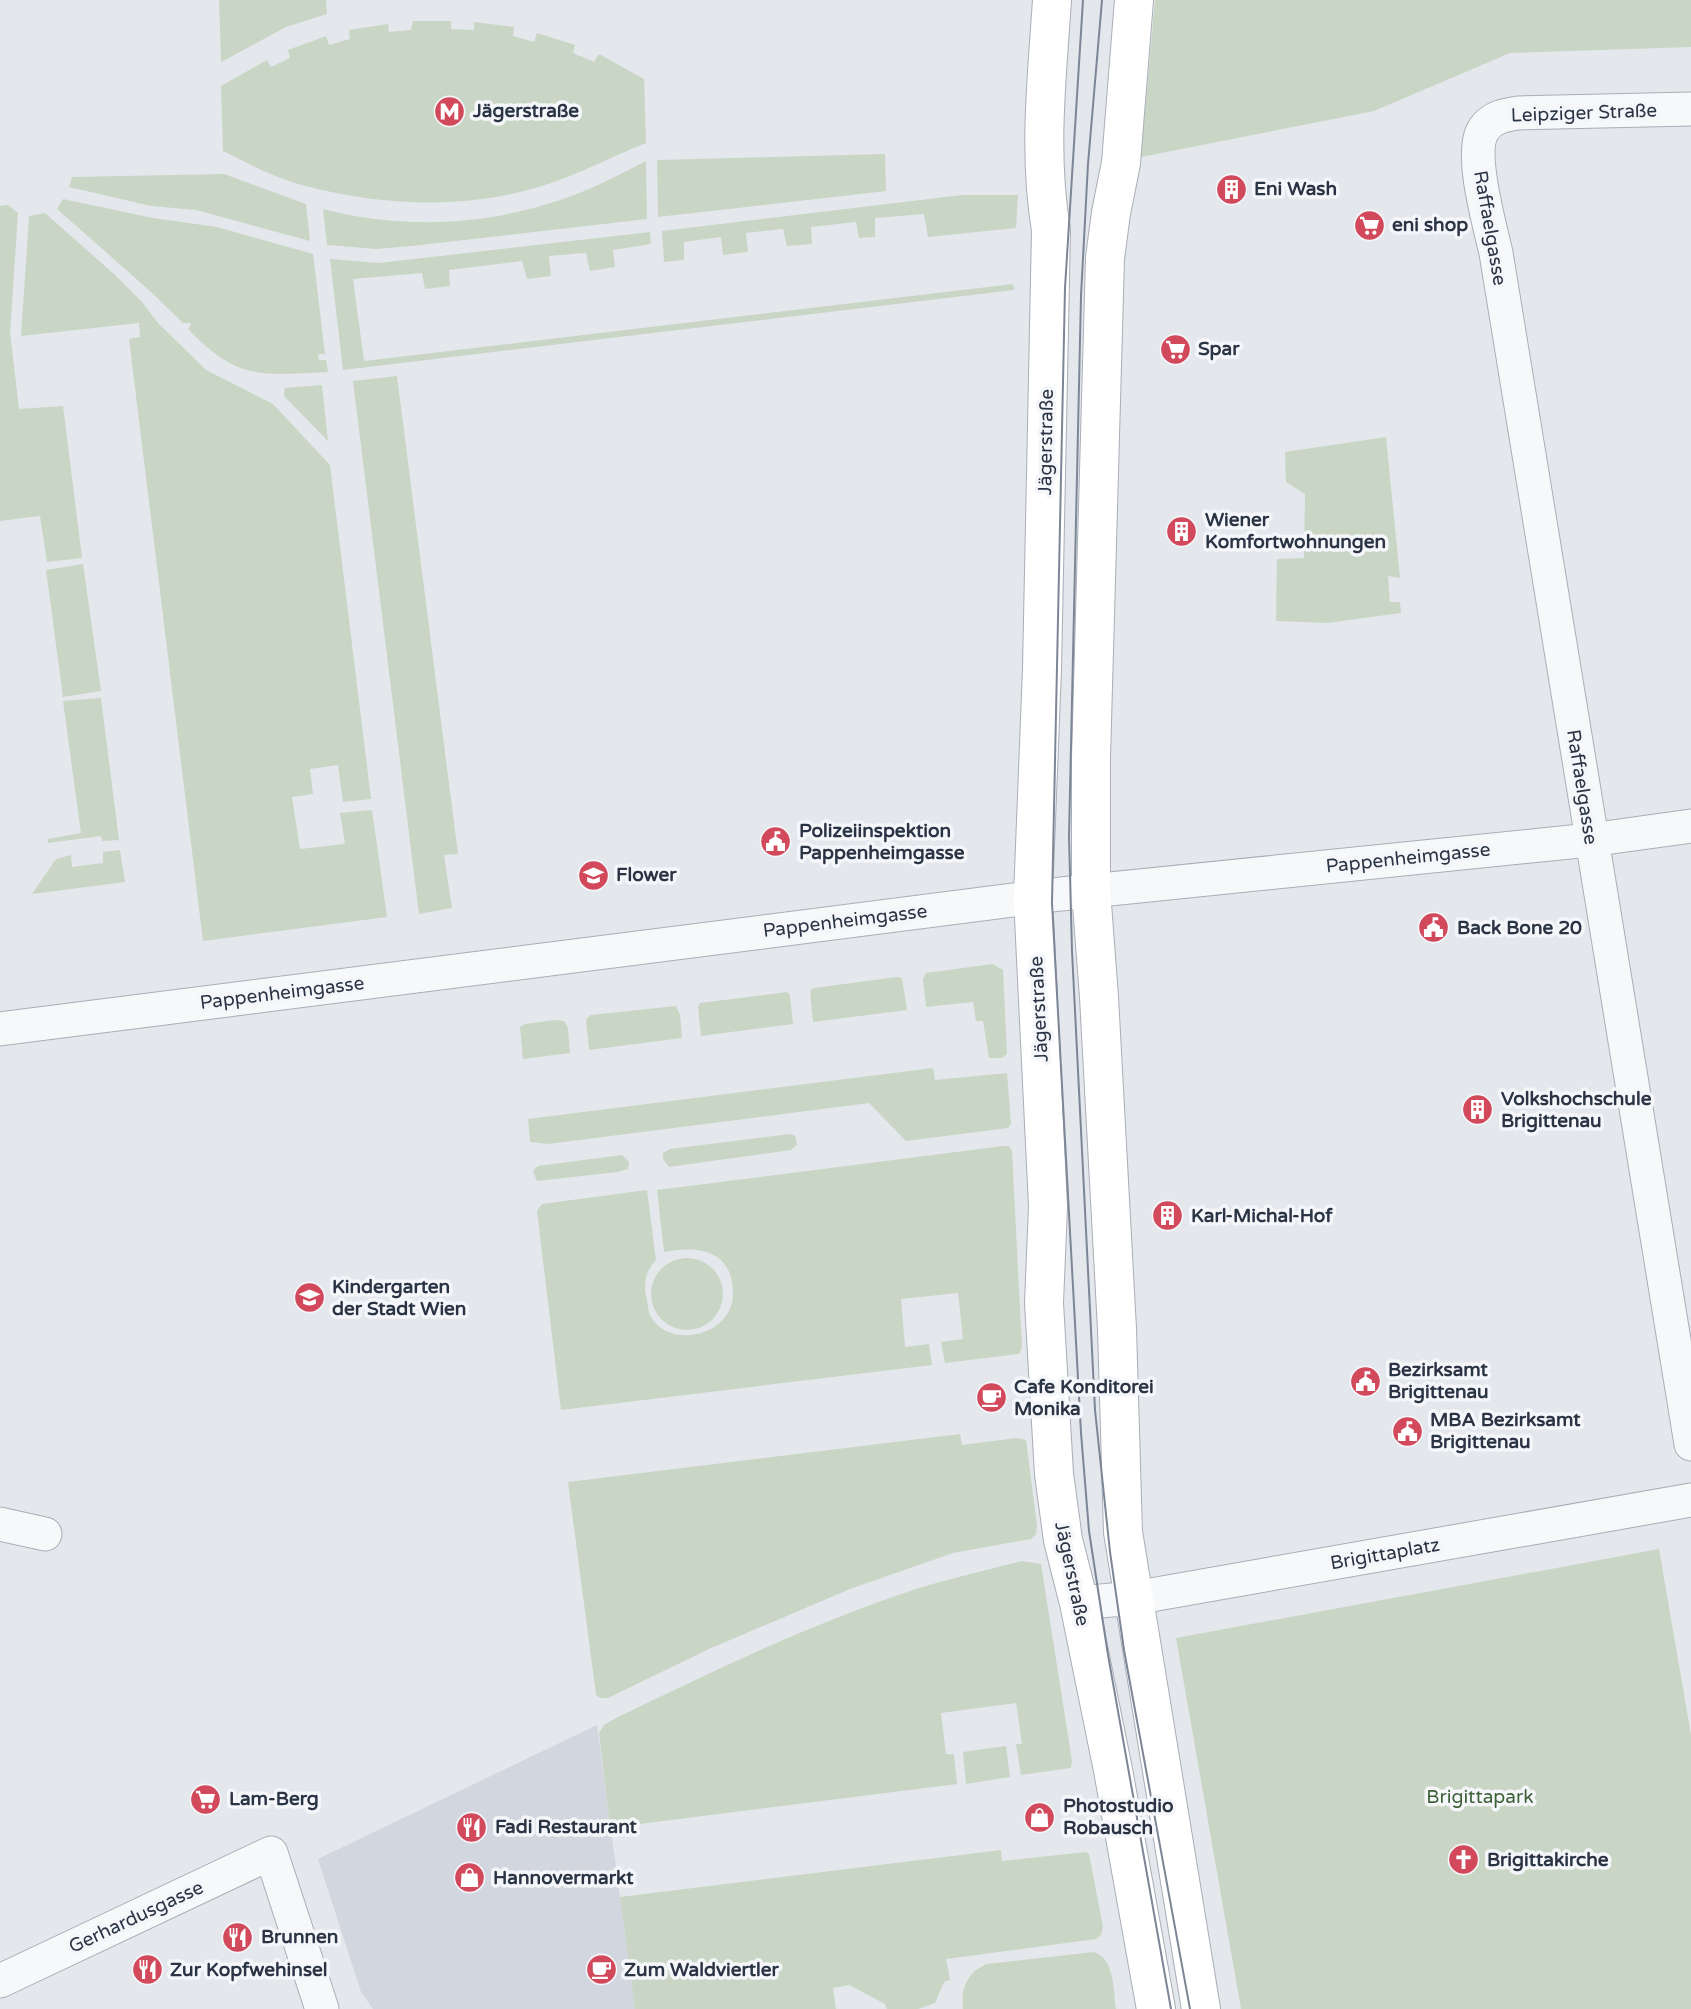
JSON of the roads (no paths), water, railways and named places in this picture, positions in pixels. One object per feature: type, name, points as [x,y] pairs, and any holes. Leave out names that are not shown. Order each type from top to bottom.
[{"type":"main road","name":"Jägerstraße","points":[[1052,0],[1044,110],[1043,162],[1051,230],[1041,682],[1033,897],[1048,1206],[1044,1303],[1054,1474],[1063,1540],[1079,1603],[1113,1770],[1156,2009]]},
{"type":"main road","points":[[1134,0],[1121,163],[1105,258],[1091,758],[1091,891],[1117,1329],[1123,1532],[1201,2009]]},
{"type":"street","name":"Leipziger Straße","points":[[1482,131],[1490,122],[1502,116],[1518,113],[1691,109]]},
{"type":"street","name":"Raffaelgasse","points":[[1482,131],[1477,153],[1478,166],[1496,253],[1691,1444]]},
{"type":"street","name":"Pappenheimgasse","points":[[0,1029],[1033,897],[1590,840],[1691,826]]},
{"type":"street","name":"Brigittaplatz","points":[[1079,1603],[1134,1598],[1691,1500]]},
{"type":"street","points":[[0,1524],[45,1534]]},
{"type":"street","name":"Gerhardusgasse","points":[[0,1981],[271,1853],[322,2009]]},
{"type":"tram line","points":[[1083,0],[1065,288],[1052,903],[1081,1433],[1089,1531],[1108,1655],[1171,2009]]},
{"type":"tram line","points":[[1102,0],[1088,164],[1081,296],[1069,836],[1072,951],[1095,1410],[1110,1552],[1124,1650],[1190,2009]]},
{"type":"place","name":"Jägerstraße","points":[[450,111]]},
{"type":"place","name":"Eni Wash","points":[[1231,189]]},
{"type":"place","name":"eni shop","points":[[1369,225]]},
{"type":"place","name":"Spar","points":[[1175,349]]},
{"type":"place","name":"Wiener Komfortwohnungen","points":[[1182,531]]},
{"type":"place","name":"Polizeiinspektion Pappenheimgasse","points":[[776,842]]},
{"type":"place","name":"Flower","points":[[593,875]]},
{"type":"place","name":"Back Bone 20","points":[[1434,928]]},
{"type":"place","name":"Volkshochschule Brigittenau","points":[[1478,1110]]},
{"type":"place","name":"Karl-Michal-Hof","points":[[1168,1216]]},
{"type":"place","name":"Kindergarten der Stadt Wien","points":[[309,1298]]},
{"type":"place","name":"Bezirksamt Brigittenau","points":[[1365,1381]]},
{"type":"place","name":"Cafe Konditorei Monika","points":[[991,1398]]},
{"type":"place","name":"MBA Bezirksamt Brigittenau","points":[[1407,1431]]},
{"type":"place","name":"Lam-Berg","points":[[206,1799]]},
{"type":"place","name":"Photostudio Robausch","points":[[1040,1817]]},
{"type":"place","name":"Fadi Restaurant","points":[[472,1827]]},
{"type":"place","name":"Brigittakirche","points":[[1464,1860]]},
{"type":"place","name":"Hannovermarkt","points":[[470,1878]]},
{"type":"place","name":"Brunnen","points":[[238,1937]]},
{"type":"place","name":"Zur Kopfwehinsel","points":[[147,1970]]},
{"type":"place","name":"Zum Waldviertler","points":[[601,1970]]},
{"type":"park label","name":"Brigittapark","points":[[1480,1797]]}]
